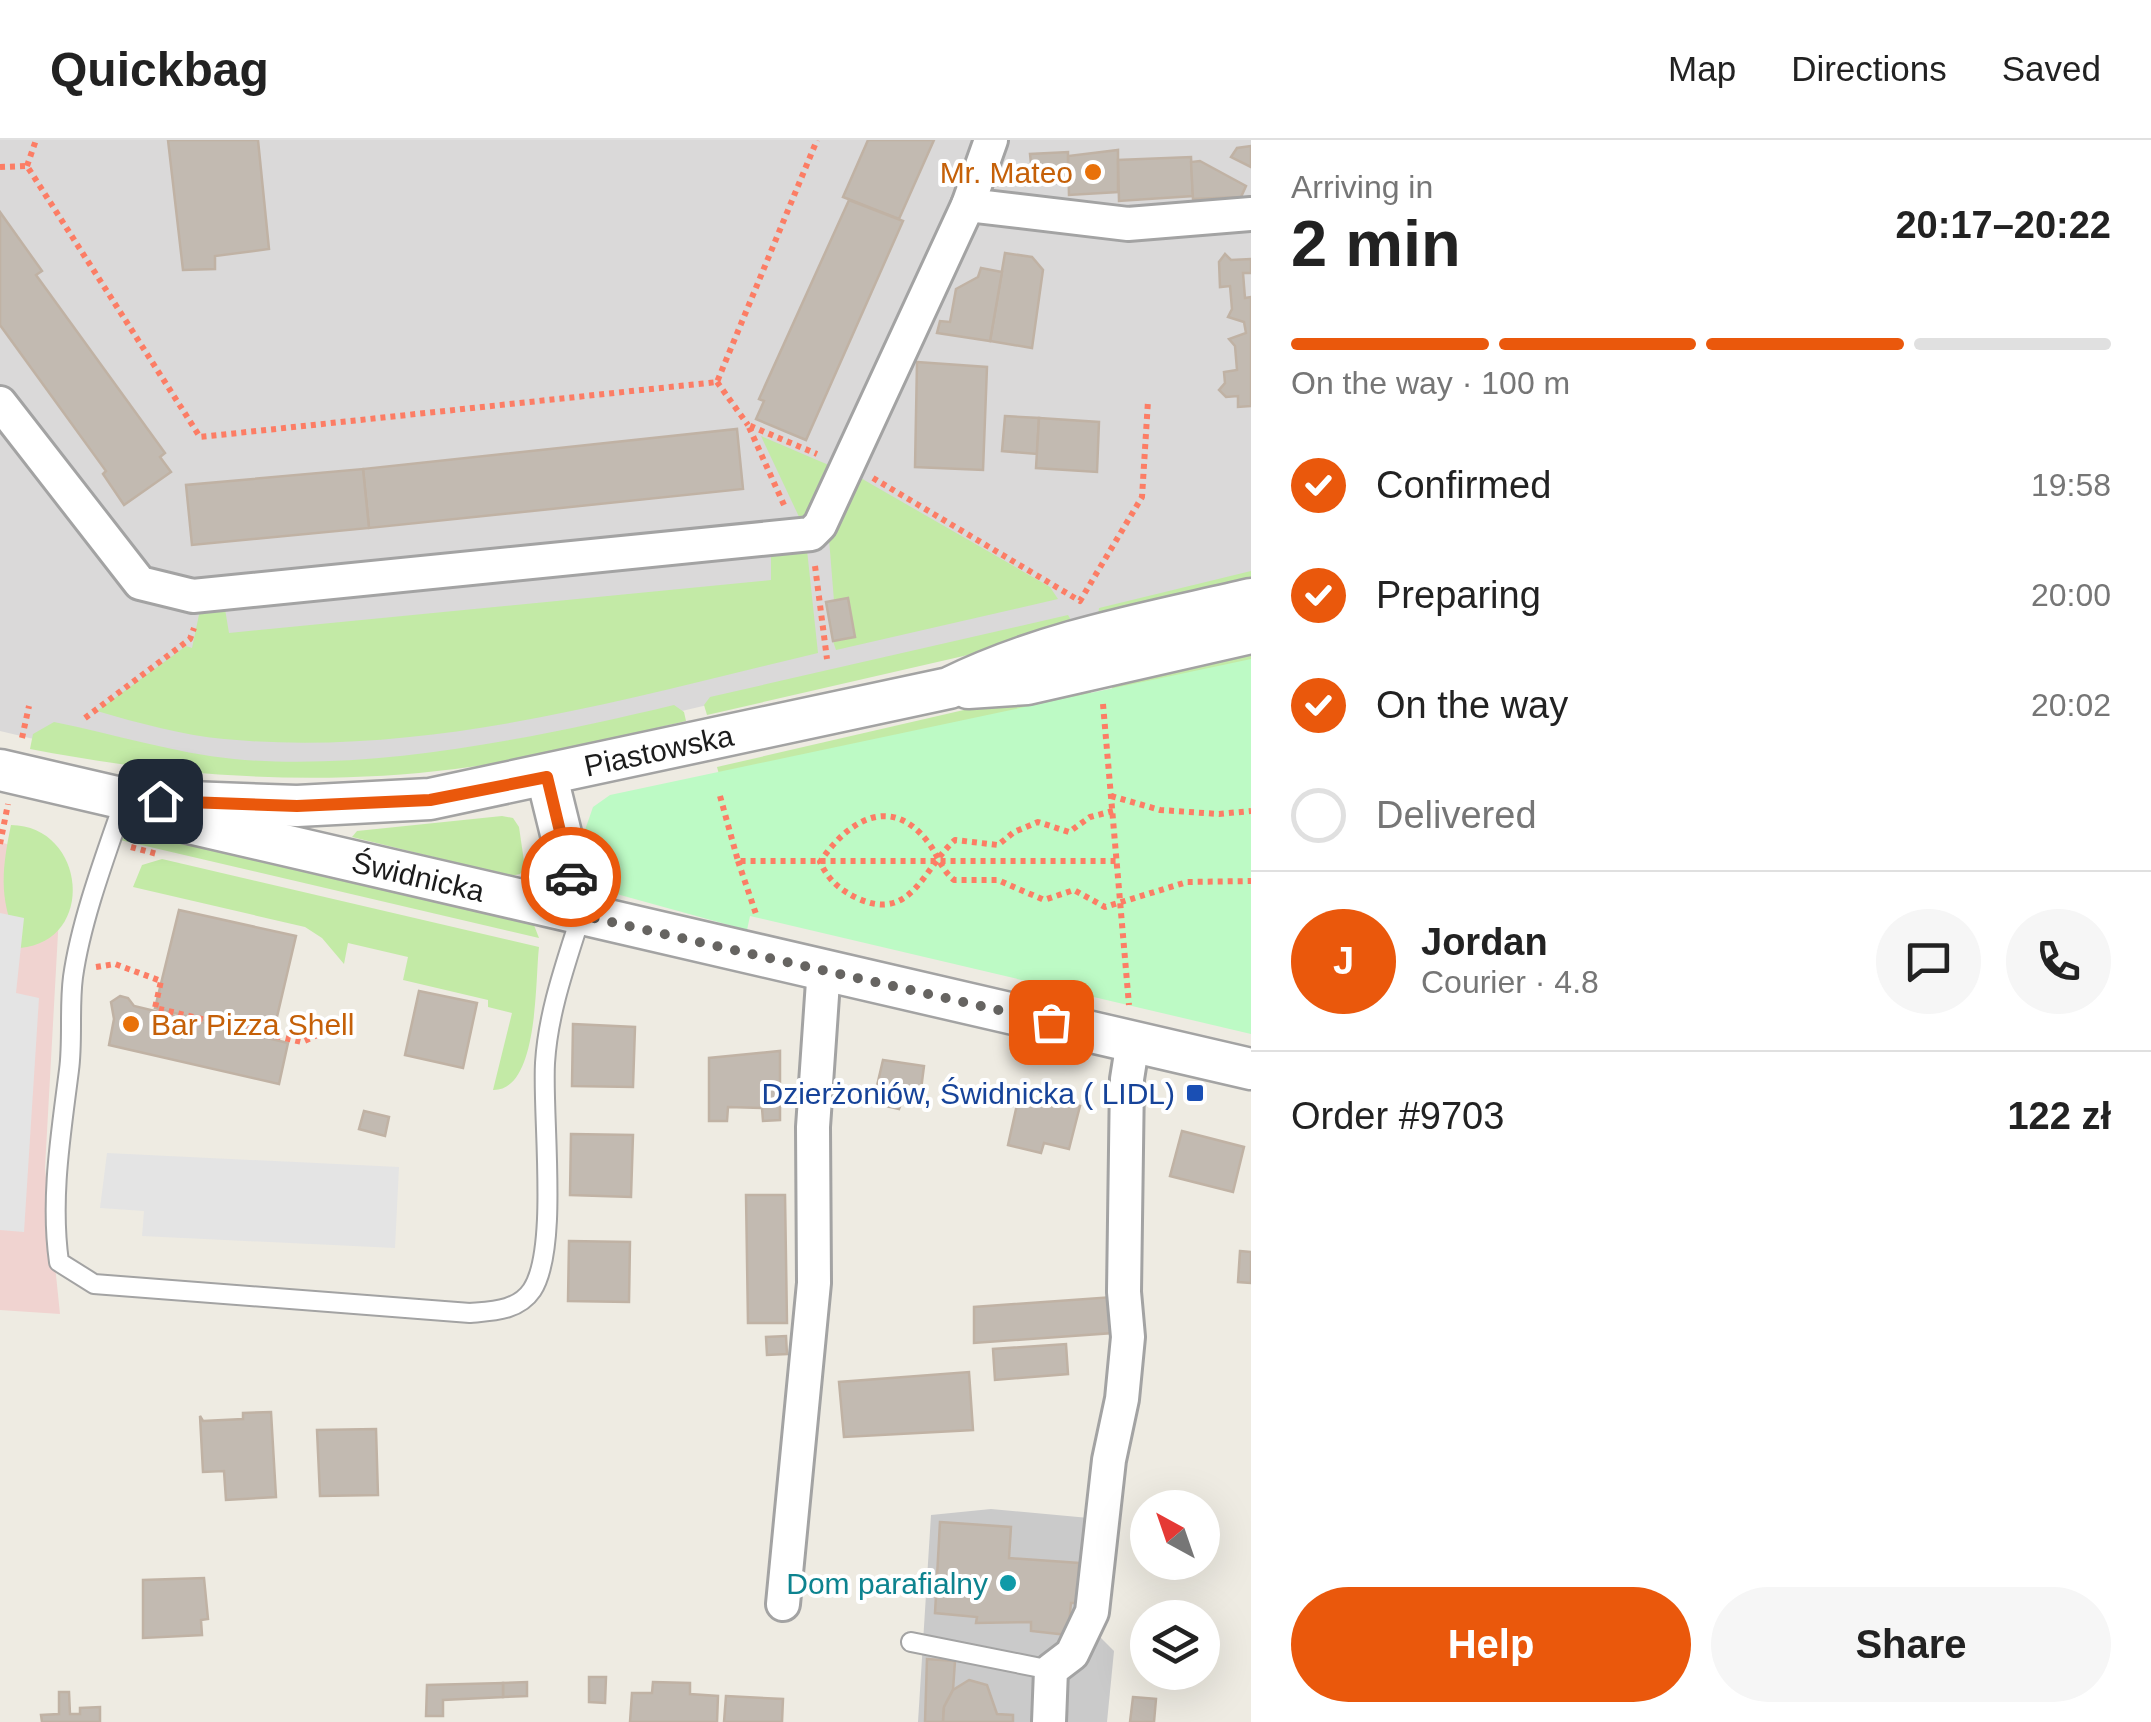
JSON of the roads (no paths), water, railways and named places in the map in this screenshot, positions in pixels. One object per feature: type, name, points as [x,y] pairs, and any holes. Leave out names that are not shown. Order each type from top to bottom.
[{"type":"street","points":[[0,403],[140,583],[193,596],[804,535],[820,525],[849,464],[968,206],[990,140]]},
{"type":"street","points":[[968,206],[1128,224],[1251,214]]},
{"type":"street","name":"Piastowska","points":[[948,688],[1004,661],[1046,647],[1251,599]]},
{"type":"street","name":"Piastowska","points":[[125,800],[297,806],[430,800],[948,688],[1026,684],[1251,633]]},
{"type":"street","name":"Świdnicka","points":[[0,770],[125,800],[185,822],[580,915],[1131,1028],[1251,1070]]},
{"type":"street","points":[[547,777],[580,915]]},
{"type":"street","points":[[783,1604],[814,1284],[813,1127],[824,967]]},
{"type":"street","points":[[1048,1722],[1051,1670],[1072,1654],[1092,1612],[1109,1460],[1122,1399],[1128,1337],[1124,1292],[1131,1028]]},
{"type":"lane","points":[[125,800],[102,864],[75,970],[54,1226],[59,1262],[94,1284],[130,1290],[470,1313],[504,1310],[532,1290],[544,1248],[545,1060],[554,1004],[580,915]]},
{"type":"lane","points":[[912,1642],[1051,1670]]},
{"type":"place","name":"Mr. Mateo","points":[[1093,172]]},
{"type":"place","name":"Bar Pizza Shell","points":[[131,1024]]},
{"type":"place","name":"Dzierżoniów, Świdnicka ( LIDL)","points":[[1195,1093]]},
{"type":"place","name":"Dom parafialny","points":[[1008,1583]]}]
